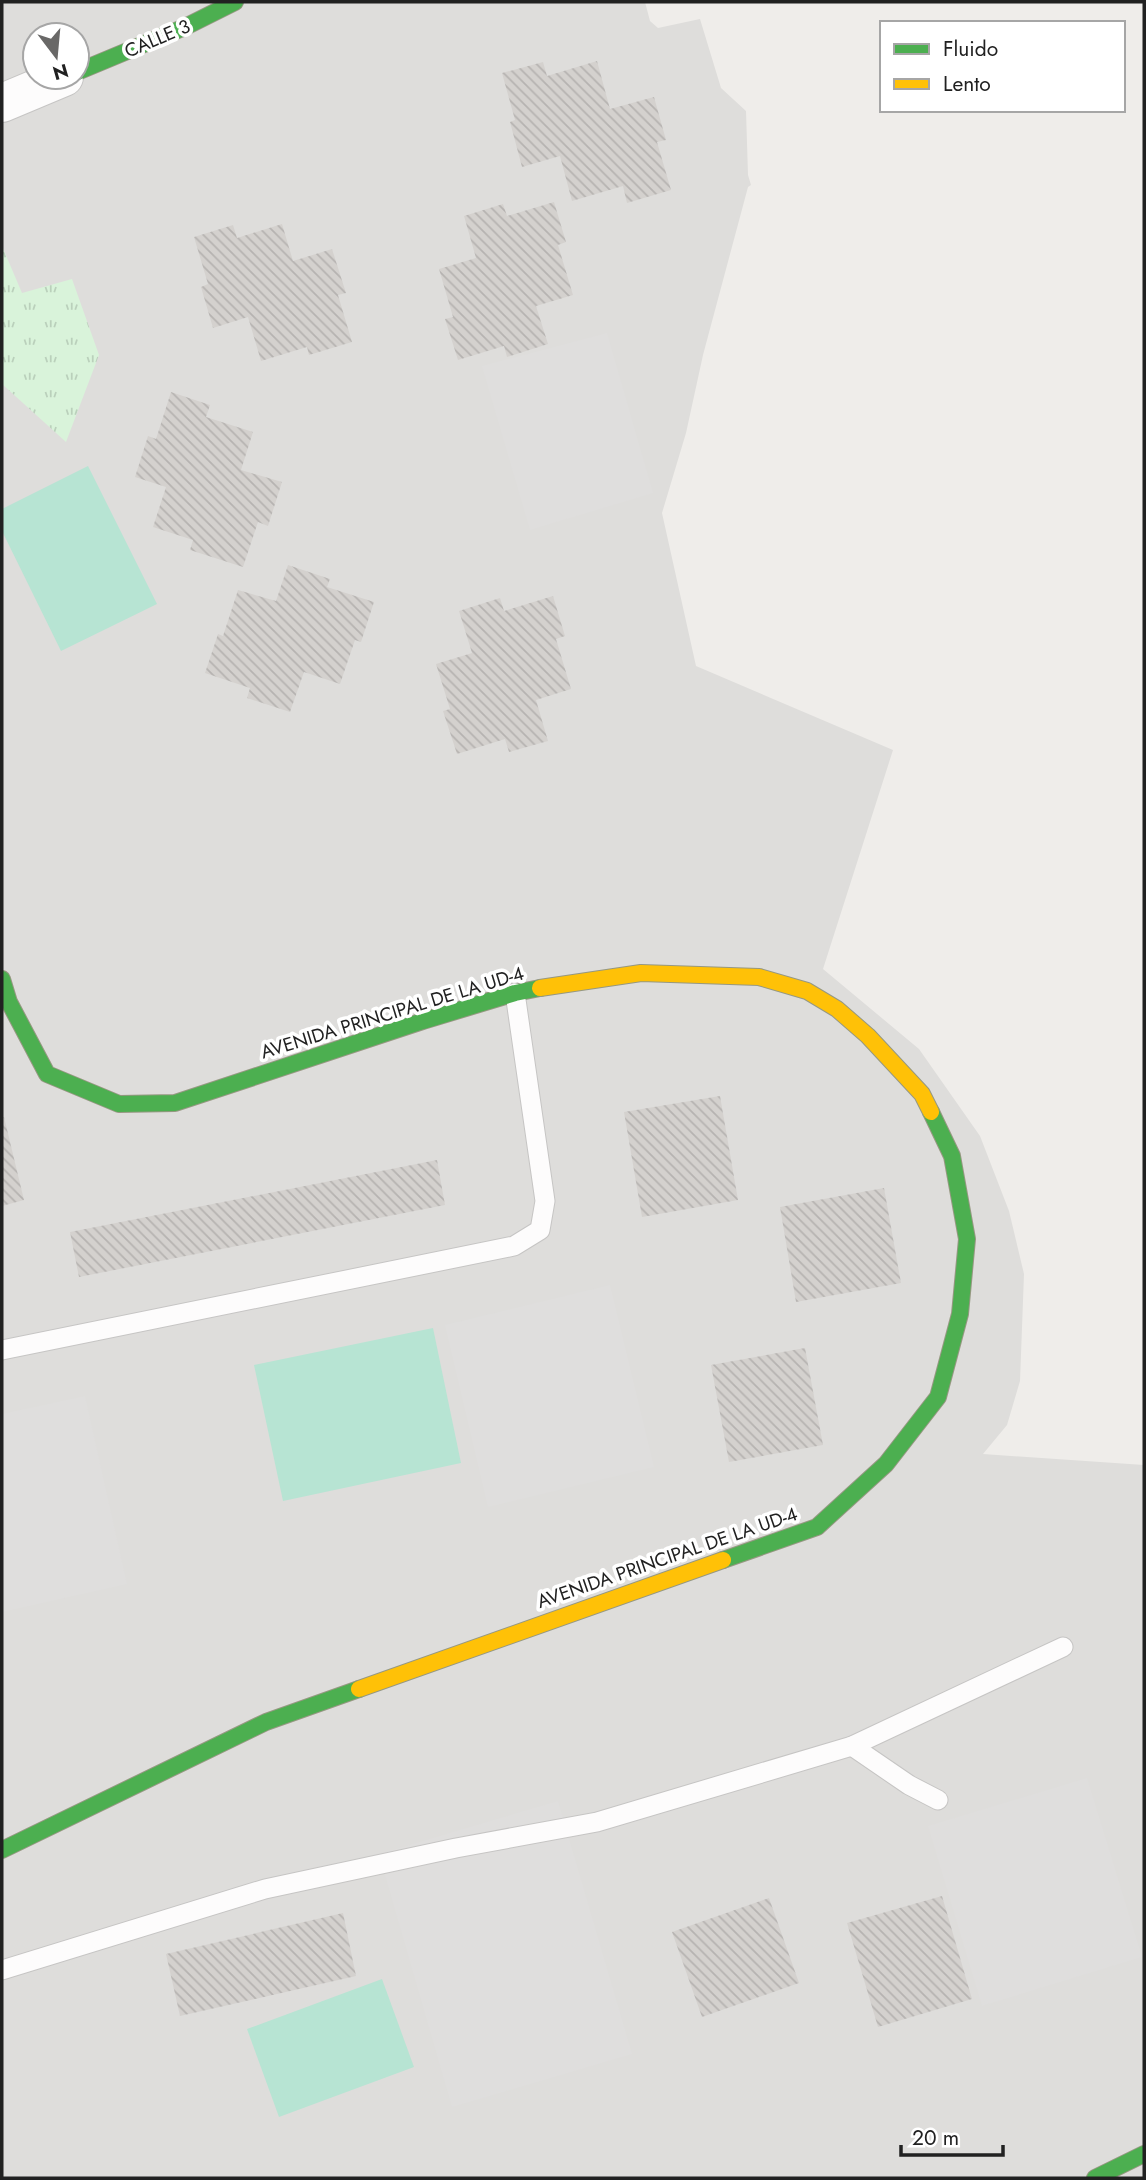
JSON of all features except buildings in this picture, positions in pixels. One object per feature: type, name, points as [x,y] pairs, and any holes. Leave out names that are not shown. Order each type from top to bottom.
[{"type":"street","name":"CALLE 3","points":[[91,66],[185,27],[235,2]]},
{"type":"street","points":[[2,103],[31,91]]},
{"type":"street","name":"AVENIDA PRINCIPAL DE LA UD-4","points":[[2,979],[9,1002],[47,1074],[119,1104],[175,1103],[515,993],[641,973],[759,977],[807,991],[837,1009],[868,1036],[922,1094],[952,1157],[967,1238],[960,1314],[938,1397],[886,1464],[817,1527],[267,1722],[2,1850]]},
{"type":"street","points":[[1095,2178],[1144,2154]]},
{"type":"lane","points":[[2,1350],[514,1246],[540,1230],[545,1201],[515,993]]},
{"type":"lane","points":[[2,1970],[265,1889],[456,1848],[597,1822],[852,1746],[1063,1647]]},
{"type":"lane","points":[[852,1746],[909,1785],[938,1800]]},
{"type":"shaded area","points":[[2,2],[645,2],[650,21],[658,28],[700,19],[721,88],[746,111],[748,175],[751,185],[748,187],[703,355],[686,433],[662,513],[696,666],[893,750],[823,969],[919,1049],[980,1136],[1009,1211],[1024,1274],[1020,1381],[1007,1425],[983,1454],[1144,1465],[1144,2178],[2,2178]]},
{"type":"shaded area","points":[[607,333],[653,493],[530,530],[482,366]]},
{"type":"shaded area","points":[[610,1285],[654,1467],[488,1507],[445,1325]]},
{"type":"shaded area","points":[[85,1396],[127,1584],[2,1612],[2,1414]]},
{"type":"shaded area","points":[[1087,1778],[1142,1957],[982,2006],[928,1826]]},
{"type":"shaded area","points":[[558,1801],[632,2054],[452,2107],[379,1854]]},
{"type":"green space","points":[[2,246],[22,293],[72,279],[99,355],[66,442],[2,384]]},
{"type":"green space","points":[[88,466],[157,604],[61,651],[2,531],[2,509]]},
{"type":"green space","points":[[433,1328],[461,1463],[283,1501],[254,1365]]},
{"type":"green space","points":[[382,1979],[414,2067],[279,2117],[247,2029]]},
{"type":"traffic: fast","points":[[91,66],[185,27],[235,2]]},
{"type":"traffic: fast","points":[[2,979],[9,1002],[47,1074],[119,1104],[175,1103],[423,1021],[540,988]]},
{"type":"traffic: fast","points":[[723,1560],[817,1527],[886,1464],[938,1397],[960,1314],[967,1239],[952,1156],[931,1112]]},
{"type":"traffic: fast","points":[[2,1850],[266,1722],[359,1689]]},
{"type":"traffic: fast","points":[[1095,2178],[1144,2154]]},
{"type":"traffic: slow","points":[[540,988],[641,973],[759,977],[807,991],[837,1009],[868,1036],[922,1094],[931,1112]]},
{"type":"traffic: slow","points":[[359,1689],[723,1560]]}]
